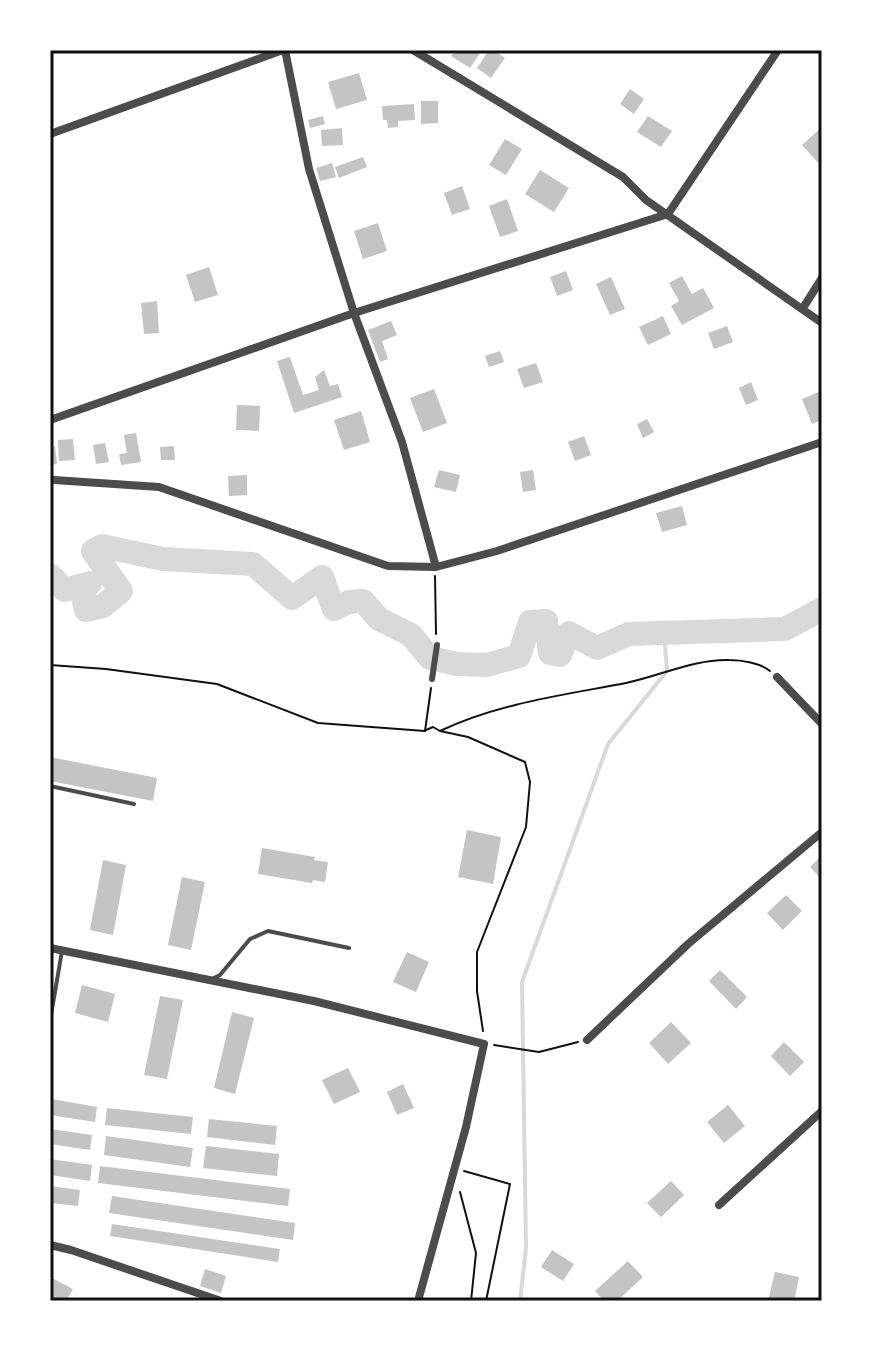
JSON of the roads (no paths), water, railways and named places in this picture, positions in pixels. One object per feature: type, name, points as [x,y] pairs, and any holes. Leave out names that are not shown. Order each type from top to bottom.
[{"type":"street","points":[[50,134],[284,50],[309,169],[354,313],[402,442],[436,567]]},
{"type":"street","points":[[413,50],[623,177],[646,200],[822,323]]},
{"type":"street","points":[[50,420],[354,313],[668,214],[778,50]]},
{"type":"street","points":[[803,308],[822,278]]},
{"type":"street","points":[[54,480],[159,487],[388,566],[436,567],[497,551],[822,442]]},
{"type":"street","points":[[432,679],[437,645]]},
{"type":"street","points":[[777,677],[822,724]]},
{"type":"street","points":[[587,1040],[688,944],[822,832]]},
{"type":"street","points":[[50,948],[340,1007],[484,1044],[466,1127],[418,1301]]},
{"type":"street","points":[[719,1205],[822,1111]]},
{"type":"street","points":[[50,1245],[221,1301]]},
{"type":"lane","points":[[50,786],[134,804]]},
{"type":"lane","points":[[208,980],[220,975],[245,943],[255,935],[268,931],[349,948]]},
{"type":"lane","points":[[50,1021],[62,951]]},
{"type":"waterway","points":[[50,575],[65,590],[90,583],[82,593],[86,610],[103,606],[121,591],[93,551],[102,546],[163,559],[253,564],[292,598],[322,577],[334,609],[349,602],[363,601],[379,619],[411,635],[430,658],[457,664],[487,665],[519,656],[530,622],[546,621],[550,653],[560,655],[569,633],[597,648],[629,634],[785,629],[822,609]]},
{"type":"waterway","points":[[520,1301],[526,1248],[522,982],[608,744],[667,671],[664,633]]}]
